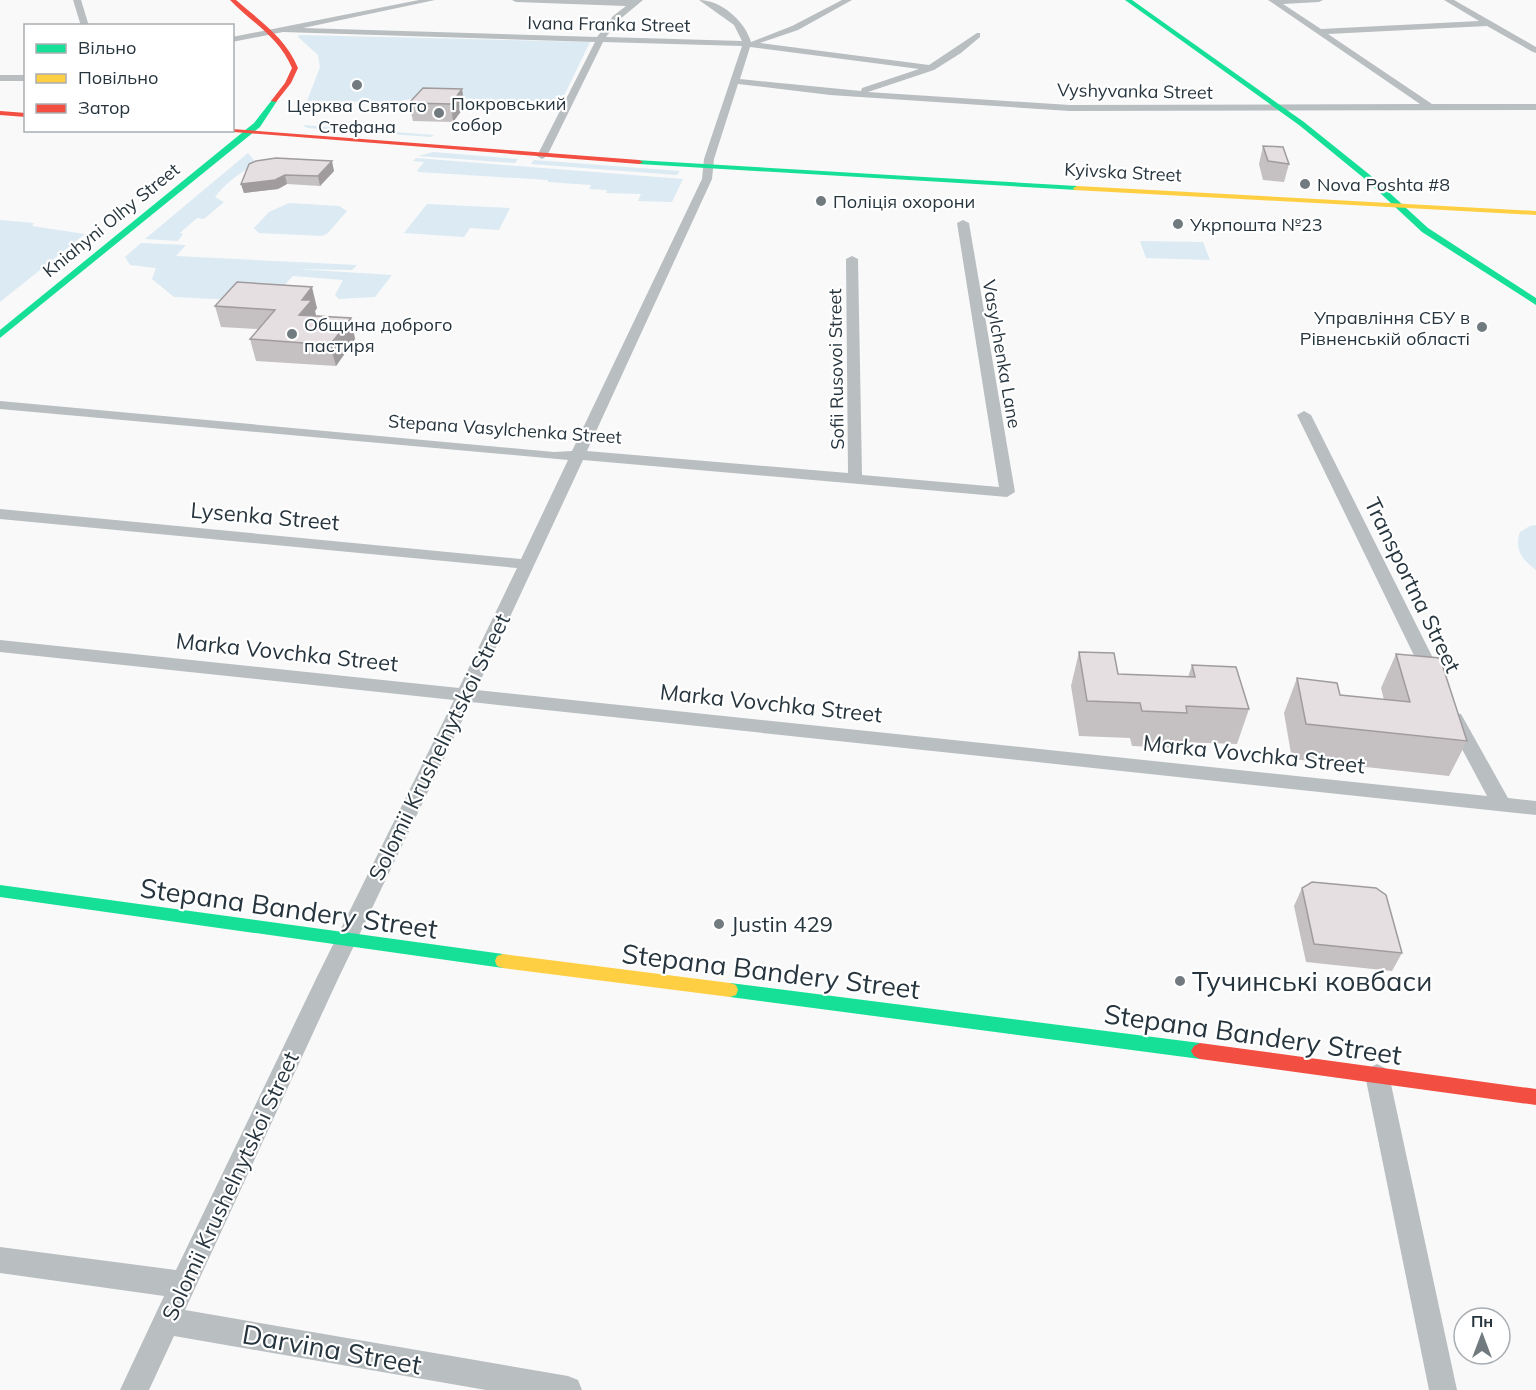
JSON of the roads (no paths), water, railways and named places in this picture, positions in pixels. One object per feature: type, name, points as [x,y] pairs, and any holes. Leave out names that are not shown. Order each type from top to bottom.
[{"type":"main road","points":[[233,0],[268,33]]},
{"type":"main road","points":[[1128,0],[1286,108],[1380,187],[1425,230],[1536,302]]},
{"type":"main road","name":"Kniahyni Olhy Street","points":[[0,335],[257,124],[276,100],[295,68],[290,51],[268,33]]},
{"type":"main road","points":[[0,113],[24,115]]},
{"type":"main road","name":"Kyivska Street","points":[[234,132],[708,168],[1536,213]]},
{"type":"main road","name":"Stepana Bandery Street","points":[[0,891],[346,941],[1107,1038],[1536,1096]]},
{"type":"street","points":[[77,0],[84,24]]},
{"type":"street","points":[[234,40],[431,0]]},
{"type":"street","points":[[516,0],[637,2]]},
{"type":"street","points":[[703,0],[735,23],[746,37],[747,44],[795,28],[848,0]]},
{"type":"street","points":[[1274,1],[1319,0]]},
{"type":"street","points":[[1448,0],[1536,50]]},
{"type":"street","points":[[1274,1],[1430,107]]},
{"type":"street","points":[[542,156],[600,40],[610,24],[637,2]]},
{"type":"street","points":[[1319,32],[1491,23]]},
{"type":"street","name":"Ivana Franka Street","points":[[284,30],[747,44],[931,68]]},
{"type":"street","points":[[855,94],[931,68],[958,51],[977,35]]},
{"type":"street","name":"Solomii Krushelnytskoi Street","points":[[134,1390],[465,695],[707,179],[709,159],[747,44]]},
{"type":"street","points":[[0,78],[22,79]]},
{"type":"street","name":"Vyshyvanka Street","points":[[734,81],[855,94],[1070,108],[1536,107]]},
{"type":"street","name":"Vasylchenka Lane","points":[[963,223],[1006,492]]},
{"type":"street","name":"Sofii Rusovoi Street","points":[[852,258],[855,478]]},
{"type":"street","name":"Stepana Vasylchenka Street","points":[[0,405],[554,456],[591,455],[1006,492]]},
{"type":"street","name":"Transportna Street","points":[[1304,415],[1442,694],[1502,805]]},
{"type":"street","name":"Lysenka Street","points":[[0,514],[526,564]]},
{"type":"street","name":"Marka Vovchka Street","points":[[0,646],[1536,808]]},
{"type":"street","points":[[1377,1075],[1443,1390]]},
{"type":"street","points":[[0,1260],[185,1285]]},
{"type":"street","name":"Darvina Street","points":[[167,1321],[568,1390]]},
{"type":"place","name":"Церква Святого Стефана","points":[[357,85]]},
{"type":"place","name":"Покровський собор","points":[[439,113]]},
{"type":"place","name":"Nova Poshta #8","points":[[1305,184]]},
{"type":"place","name":"Поліцiя охорони","points":[[821,201]]},
{"type":"place","name":"Укрпошта №23","points":[[1178,224]]},
{"type":"place","name":"Управління СБУ в Рівненській області","points":[[1482,327]]},
{"type":"place","name":"Община доброго пастиря","points":[[292,334]]},
{"type":"place","name":"Justin 429","points":[[719,924]]},
{"type":"place","name":"Тучинські ковбаси","points":[[1180,981]]}]
